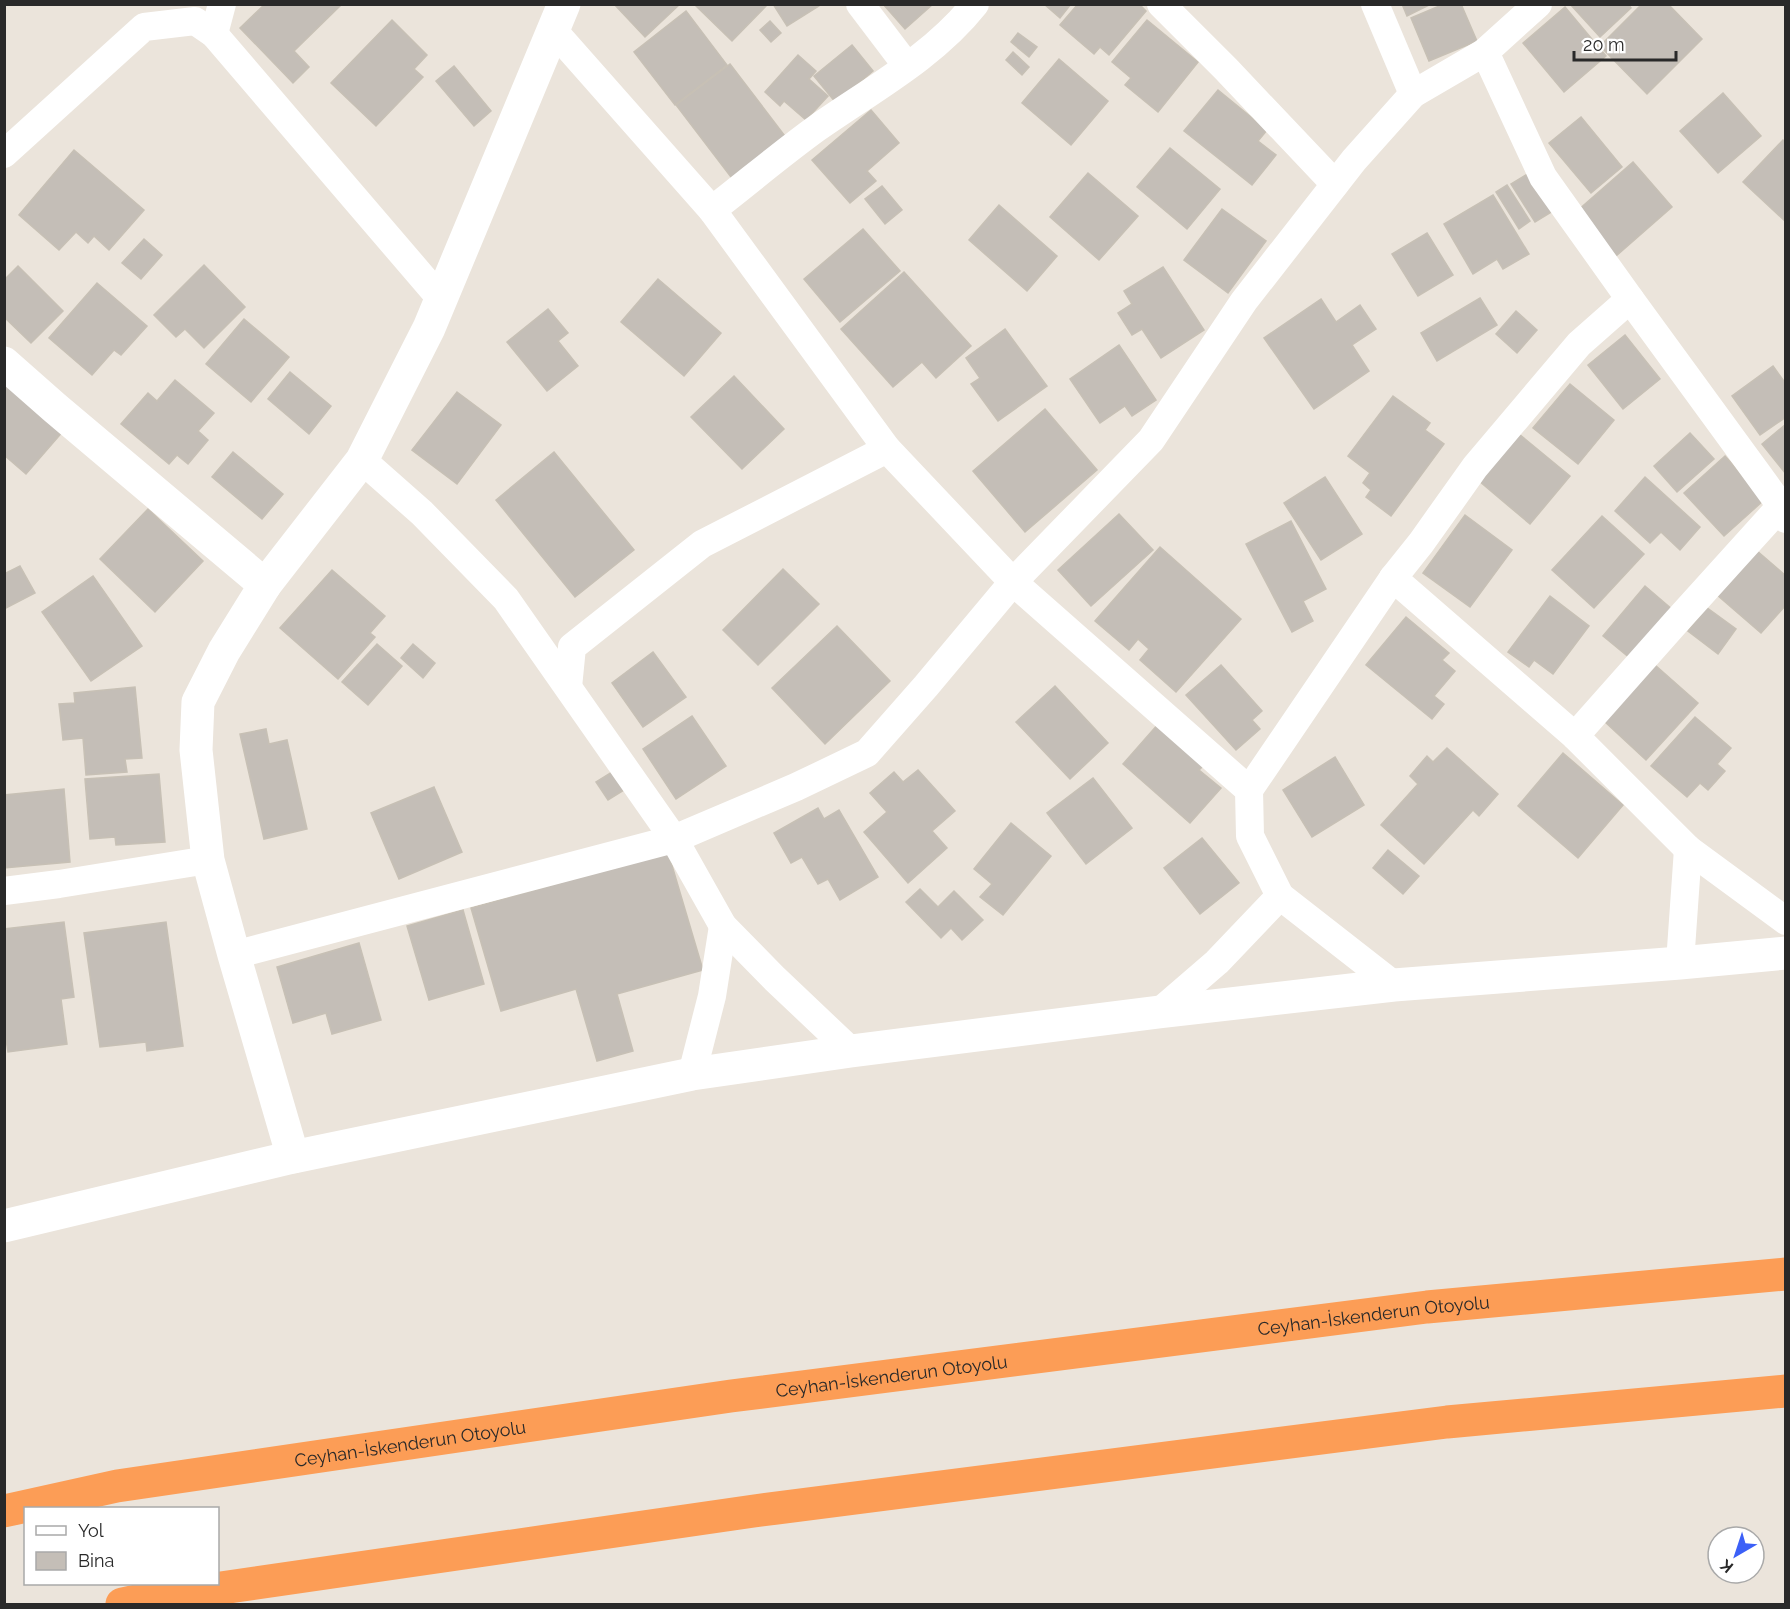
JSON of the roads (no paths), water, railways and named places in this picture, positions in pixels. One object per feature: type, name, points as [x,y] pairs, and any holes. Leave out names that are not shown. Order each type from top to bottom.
[{"type":"highway","name":"Ceyhan-İskenderun Otoyolu","points":[[4,1511],[117,1486],[731,1396],[1427,1307],[1785,1274]]},
{"type":"highway","points":[[122,1605],[754,1511],[1447,1422],[1785,1391]]},
{"type":"street","points":[[214,34],[222,4]]},
{"type":"street","points":[[860,4],[907,66]]},
{"type":"street","points":[[712,210],[816,129],[937,43],[975,4]]},
{"type":"street","points":[[1161,4],[1335,184]]},
{"type":"street","points":[[1375,4],[1413,94]]},
{"type":"street","points":[[234,955],[674,839],[796,787],[867,753],[1012,582],[1151,440],[1245,301],[1335,184],[1413,94],[1485,52],[1538,4]]},
{"type":"street","points":[[293,1157],[208,860],[196,750],[198,702],[224,651],[265,585],[362,460],[429,328],[558,17],[712,210],[887,450],[1012,582],[1250,790]]},
{"type":"street","points":[[4,154],[144,27],[195,21],[214,34],[441,298]]},
{"type":"street","points":[[1485,52],[1543,177],[1783,513],[1677,621],[1575,736]]},
{"type":"street","points":[[1394,985],[1280,896],[1250,836],[1250,790],[1393,578],[1482,458],[1579,344],[1630,299]]},
{"type":"street","points":[[4,363],[265,585]]},
{"type":"street","points":[[568,687],[572,647],[702,544],[887,450]]},
{"type":"street","points":[[362,460],[422,513],[506,599],[674,839],[723,926],[775,980],[851,1051]]},
{"type":"street","points":[[1393,578],[1575,736],[1688,849],[1785,921]]},
{"type":"street","points":[[1680,963],[1688,849]]},
{"type":"street","points":[[4,891],[208,860]]},
{"type":"street","points":[[1159,1012],[1217,962],[1280,896]]},
{"type":"street","points":[[692,1074],[712,996],[723,926]]},
{"type":"street","points":[[4,1226],[293,1157],[692,1074],[851,1051],[1394,985],[1785,953]]}]
